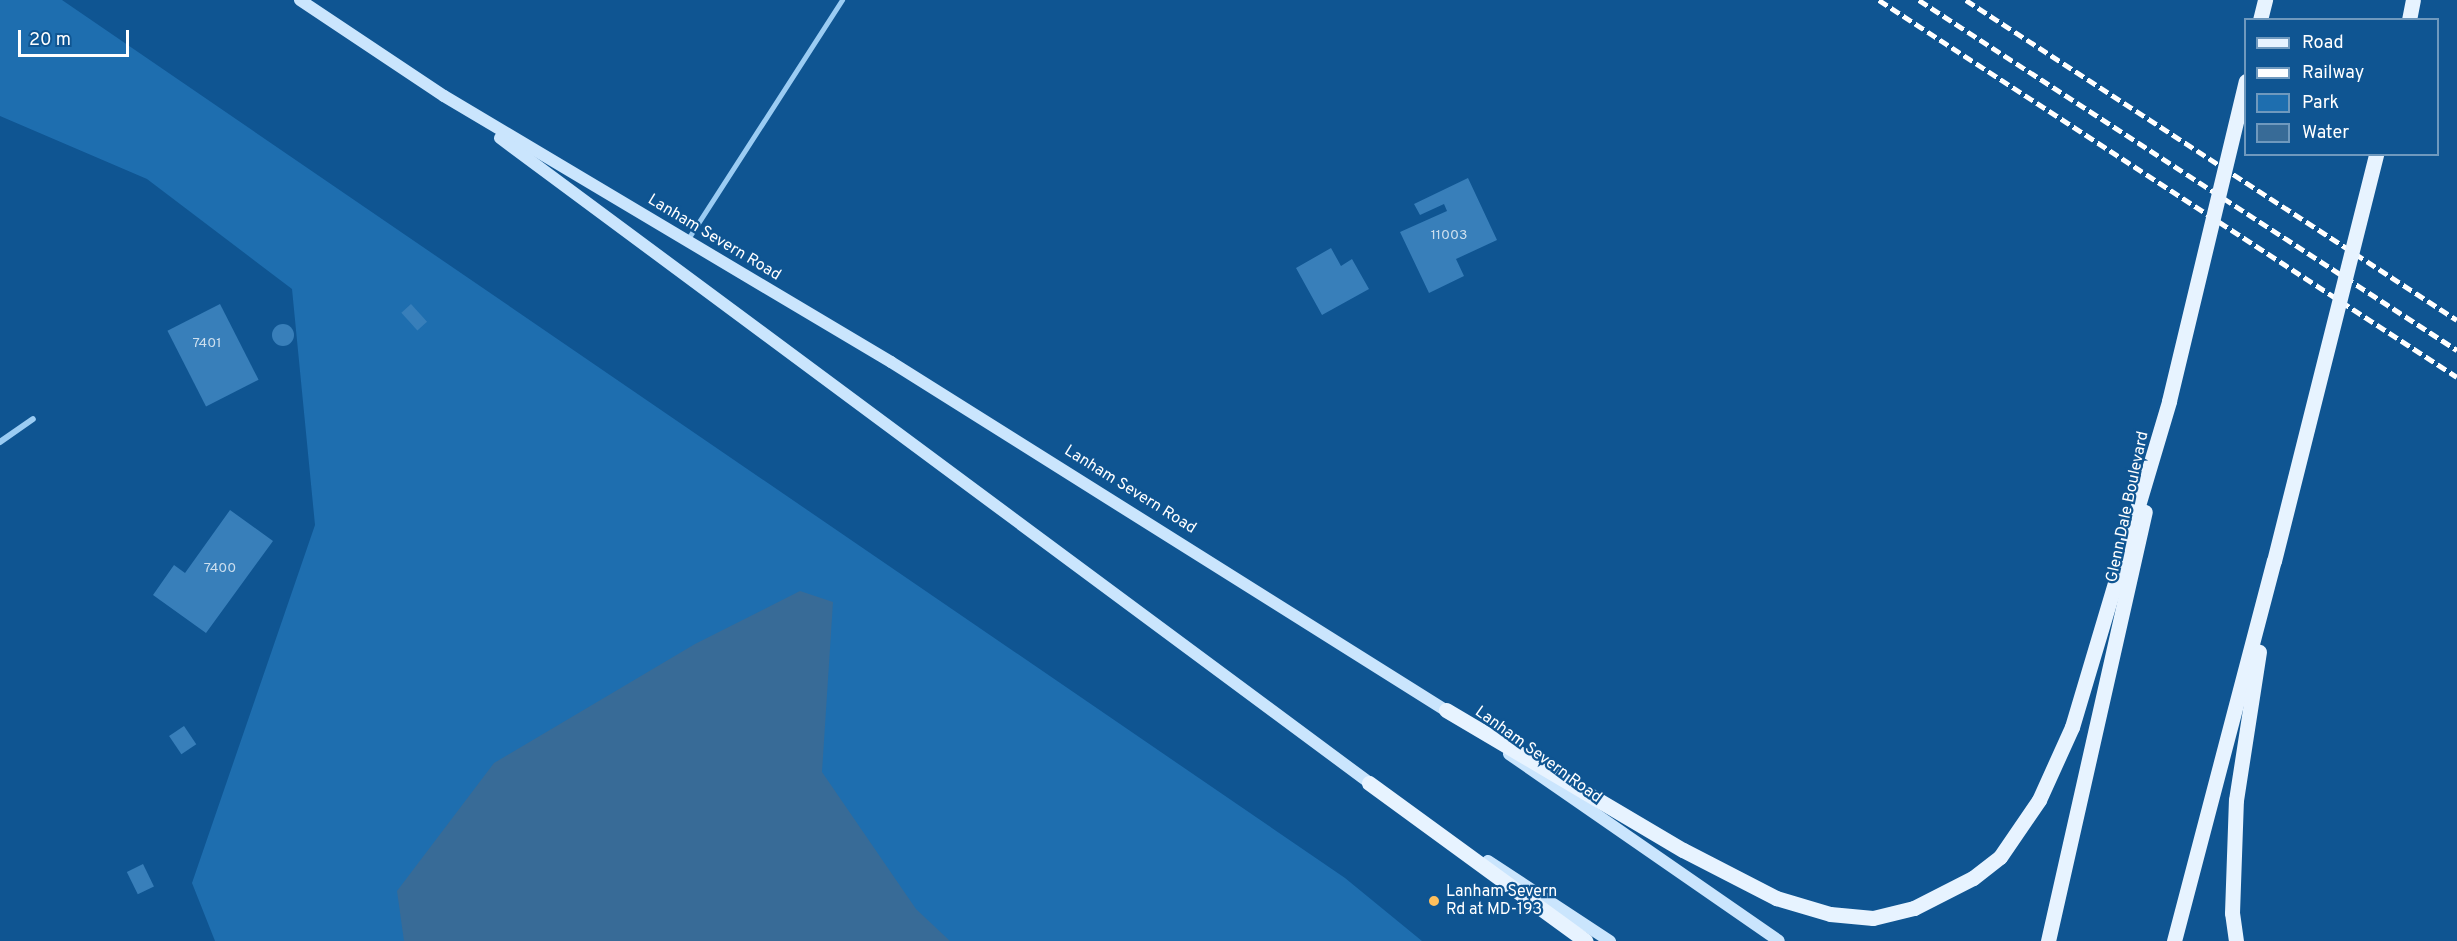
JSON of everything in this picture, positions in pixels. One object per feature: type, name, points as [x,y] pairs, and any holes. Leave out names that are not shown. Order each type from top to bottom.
[{"type":"main road","name":"Lanham Severn Road","points":[[300,0],[444,96],[891,362],[1446,710],[1623,836],[1779,941]]},
{"type":"main road","points":[[2260,18],[2265,0]]},
{"type":"main road","points":[[2409,18],[2413,0]]},
{"type":"main road","name":"Glenn Dale Boulevard","points":[[2048,941],[2169,401],[2244,89]]},
{"type":"main road","name":"Lanham Severn Road","points":[[444,96],[1369,783],[1610,941]]},
{"type":"main road","points":[[2174,941],[2274,561],[2375,156]]},
{"type":"main road","points":[[1446,710],[1683,850],[1776,898],[1830,914],[1873,918],[1906,911],[1973,878],[2000,857],[2039,800],[2072,727],[2169,401]]},
{"type":"main road","points":[[2236,941],[2232,913],[2236,800],[2274,561]]},
{"type":"main road","points":[[1369,783],[1586,941]]},
{"type":"street","points":[[0,442],[33,418]]},
{"type":"lane","points":[[687,242],[842,0]]},
{"type":"green space","points":[[0,0],[62,0],[1345,878],[1422,941],[215,941],[192,883],[315,525],[292,289],[147,179],[0,116]]},
{"type":"water","points":[[800,591],[833,602],[822,772],[916,909],[950,941],[404,941],[397,891],[494,763],[695,644]]},
{"type":"building","points":[[1468,178],[1497,240],[1456,259],[1464,276],[1429,293],[1400,232],[1447,211],[1444,204],[1420,215],[1414,204]]},
{"type":"building","points":[[1331,248],[1341,266],[1352,259],[1369,289],[1322,315],[1296,268]]},
{"type":"building","points":[[220,304],[259,380],[206,407],[167,331]]},
{"type":"building","points":[[411,304],[427,322],[417,331],[401,313]]},
{"type":"building","points":[[283,324],[291,327],[294,335],[291,343],[283,346],[275,343],[272,335],[275,327]]},
{"type":"building","points":[[230,510],[273,541],[206,633],[153,595],[174,565],[185,573]]},
{"type":"building","points":[[184,726],[196,744],[181,754],[169,736]]},
{"type":"building","points":[[143,864],[154,886],[138,894],[127,872]]},
{"type":"railway","points":[[1879,0],[2457,377]]},
{"type":"railway","points":[[1919,0],[2457,350]]},
{"type":"railway","points":[[1966,0],[2457,320]]},
{"type":"place","name":"Lanham Severn Rd at MD-193","points":[[1434,901]]}]
